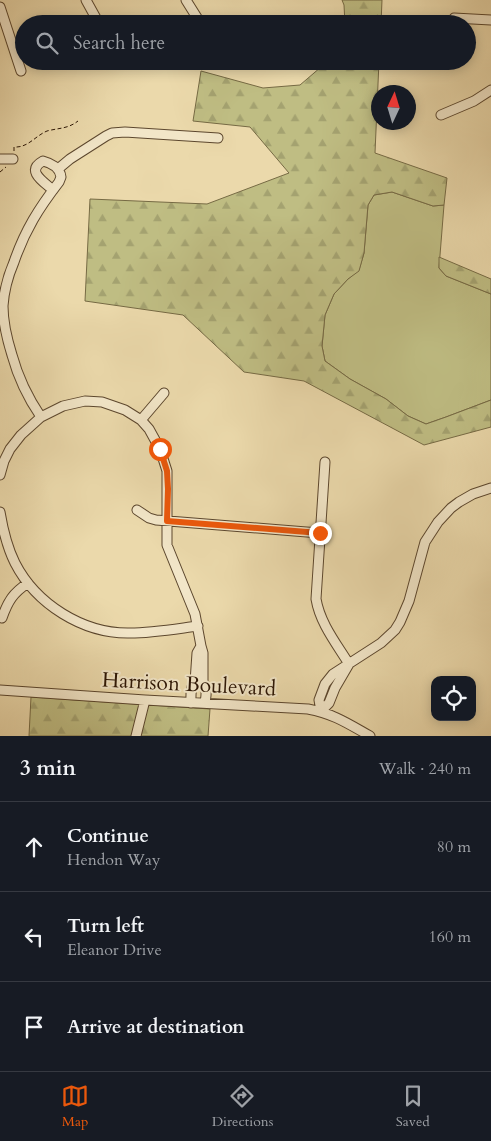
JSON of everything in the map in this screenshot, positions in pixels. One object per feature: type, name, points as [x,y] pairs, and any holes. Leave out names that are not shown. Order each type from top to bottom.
[{"type":"street","points":[[86,0],[94,15]]},
{"type":"street","points":[[186,0],[195,15]]},
{"type":"street","points":[[0,7],[15,52]]},
{"type":"street","points":[[476,19],[491,20]]},
{"type":"street","points":[[442,115],[474,101],[491,90]]},
{"type":"street","points":[[58,169],[70,159],[112,133],[125,132],[218,138]]},
{"type":"street","points":[[0,159],[13,160]]},
{"type":"street","points":[[41,417],[30,400],[17,373],[5,329],[3,307],[7,283],[20,244],[35,215],[53,190],[61,177],[58,169],[43,161],[35,169],[36,174],[53,190]]},
{"type":"street","points":[[141,420],[164,393]]},
{"type":"street","points":[[0,475],[10,449],[20,436],[41,417],[63,406],[74,403],[95,402],[115,406],[141,420],[149,429],[160,449],[167,471],[167,545],[198,626],[201,646],[197,652],[196,659],[199,682]]},
{"type":"street","points":[[325,462],[316,589],[318,609],[349,664]]},
{"type":"street","points":[[321,712],[319,700],[325,684],[333,674],[381,643],[395,630],[400,622],[409,601],[425,542],[438,522],[459,502],[472,494],[491,488]]},
{"type":"street","points":[[137,510],[156,520],[320,533]]},
{"type":"street","points":[[0,512],[9,547],[28,583],[41,597],[64,615],[83,624],[129,634],[198,626]]},
{"type":"street","points":[[2,618],[13,595],[28,583]]},
{"type":"street","points":[[191,703],[193,684],[199,682],[205,684],[205,703]]},
{"type":"street","name":"Harrison Boulevard","points":[[0,690],[191,703],[292,707],[321,712],[342,719],[370,736]]},
{"type":"street","points":[[136,736],[145,700]]},
{"type":"path","points":[[0,172],[13,160],[14,146],[22,147],[46,132],[66,128],[78,122]]},
{"type":"green space","points":[[342,0],[382,0],[381,15],[345,15]]},
{"type":"green space","points":[[318,70],[379,70],[378,85],[371,85],[371,130],[376,130],[375,153],[447,178],[444,205],[433,206],[392,192],[374,195],[368,205],[364,253],[359,271],[348,279],[334,294],[325,315],[322,346],[325,361],[350,379],[386,399],[408,416],[426,424],[491,400],[491,427],[424,445],[304,381],[244,372],[183,315],[85,301],[90,199],[207,204],[289,173],[250,127],[193,121],[201,71],[263,88],[300,85]]},
{"type":"green space","points":[[392,192],[433,206],[444,205],[439,268],[446,276],[491,294],[491,400],[426,424],[408,416],[386,399],[350,379],[325,361],[322,346],[325,315],[334,294],[359,270],[364,253],[368,205],[374,195]]},
{"type":"green space","points":[[439,257],[491,279],[491,294],[446,276],[439,268]]},
{"type":"green space","points":[[31,697],[210,709],[208,736],[29,736]]},
{"type":"route","points":[[160,449],[167,471],[167,521],[320,533]]}]
